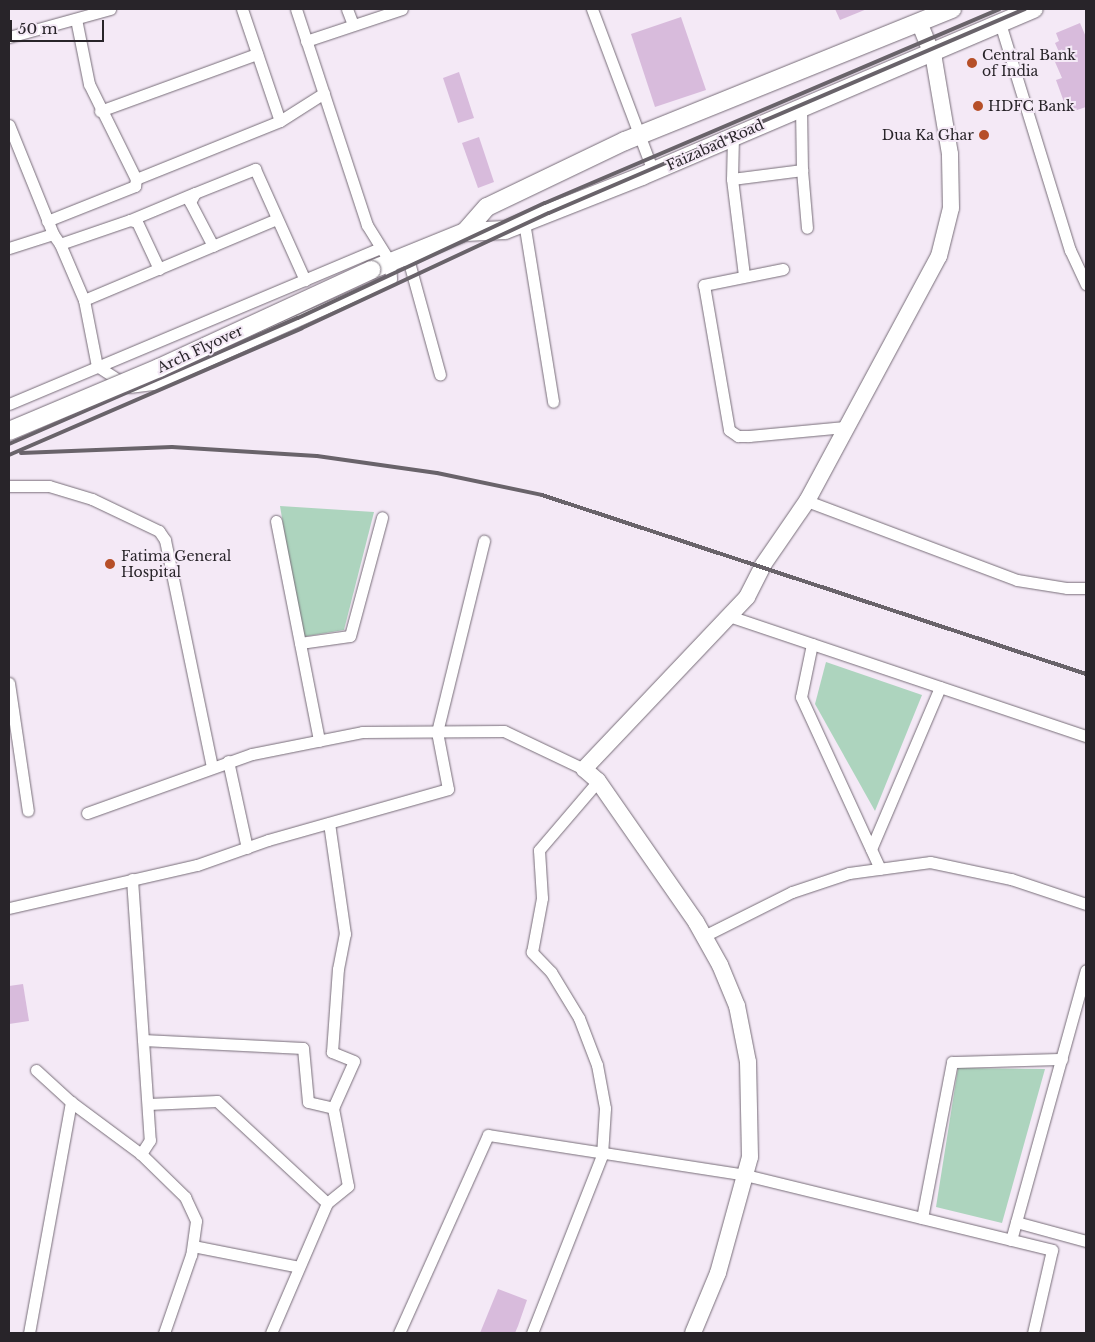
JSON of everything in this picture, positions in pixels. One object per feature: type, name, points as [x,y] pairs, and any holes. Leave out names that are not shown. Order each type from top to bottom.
[{"type":"main road","points":[[465,232],[487,207],[638,136],[952,9]]},
{"type":"main road","name":"Faizabad Road","points":[[386,255],[407,255],[465,232],[505,230],[653,171],[1034,9]]},
{"type":"main road","name":"Arch Flyover","points":[[9,431],[159,368],[371,270],[386,255]]},
{"type":"street","points":[[9,37],[110,9]]},
{"type":"street","points":[[242,9],[280,121]]},
{"type":"street","points":[[9,126],[13,153],[52,234],[60,244],[84,300],[97,366],[130,387],[155,384],[391,279],[386,255],[367,225],[296,9]]},
{"type":"street","points":[[347,9],[352,25]]},
{"type":"street","points":[[306,41],[402,9]]},
{"type":"street","points":[[592,9],[638,136],[653,171]]},
{"type":"street","points":[[47,221],[135,186],[136,179],[100,111],[89,84],[76,19]]},
{"type":"street","points":[[584,769],[747,597],[763,565],[807,500],[939,256],[950,208],[950,154],[931,52],[919,22]]},
{"type":"street","points":[[1000,23],[1070,250],[1086,284]]},
{"type":"street","points":[[100,111],[257,54]]},
{"type":"street","points":[[136,179],[280,121],[324,93]]},
{"type":"street","points":[[801,107],[802,170],[807,228]]},
{"type":"street","points":[[733,136],[732,179],[744,276]]},
{"type":"street","points":[[60,244],[130,220],[254,169],[305,280]]},
{"type":"street","points":[[732,179],[802,170]]},
{"type":"street","points":[[195,193],[190,202],[213,246]]},
{"type":"street","points":[[84,300],[277,219]]},
{"type":"street","points":[[130,220],[137,222],[159,269]]},
{"type":"street","points":[[524,222],[553,402]]},
{"type":"street","points":[[9,248],[52,234]]},
{"type":"street","points":[[9,404],[305,280],[386,255]]},
{"type":"street","points":[[407,255],[440,375]]},
{"type":"street","points":[[783,269],[704,285],[729,430],[738,436],[749,436],[845,427]]},
{"type":"street","points":[[9,486],[49,486],[92,499],[159,532],[165,540],[212,766]]},
{"type":"street","points":[[807,500],[1017,580],[1066,588],[1086,588]]},
{"type":"street","points":[[300,643],[350,636],[382,517]]},
{"type":"street","points":[[276,521],[319,741]]},
{"type":"street","points":[[10,904],[197,865],[329,823],[448,790],[437,732],[484,541]]},
{"type":"street","points":[[729,616],[1086,736]]},
{"type":"street","points":[[812,644],[801,697],[880,869]]},
{"type":"street","points":[[9,683],[28,810]]},
{"type":"street","points":[[871,849],[940,687]]},
{"type":"street","points":[[87,812],[228,761],[362,732],[504,731],[584,769],[598,781],[704,936],[720,964],[737,1006],[748,1062],[750,1157],[718,1273],[693,1333]]},
{"type":"street","points":[[228,761],[247,848]]},
{"type":"street","points":[[532,1333],[602,1155],[605,1108],[597,1064],[579,1018],[551,972],[532,952],[542,898],[539,850],[598,781]]},
{"type":"street","points":[[270,1333],[327,1204],[348,1186],[333,1108],[354,1061],[332,1052],[338,969],[345,934],[329,823]]},
{"type":"street","points":[[704,936],[792,892],[849,873],[930,862],[1011,878],[1086,904]]},
{"type":"street","points":[[132,879],[150,1140],[141,1154]]},
{"type":"street","points":[[1011,1240],[1086,970]]},
{"type":"street","points":[[144,1040],[303,1048],[308,1102],[333,1108]]},
{"type":"street","points":[[922,1218],[952,1062],[1062,1059]]},
{"type":"street","points":[[36,1070],[71,1102],[141,1154],[185,1197],[196,1221],[193,1246],[164,1333]]},
{"type":"street","points":[[148,1104],[217,1101],[327,1204]]},
{"type":"street","points":[[29,1333],[71,1102]]},
{"type":"street","points":[[399,1333],[488,1135],[602,1155],[745,1175],[1052,1250],[1033,1333]]},
{"type":"street","points":[[1016,1222],[1086,1241]]},
{"type":"street","points":[[193,1246],[299,1267]]},
{"type":"green space","points":[[280,506],[374,512],[344,630],[302,637]]},
{"type":"green space","points":[[826,662],[922,695],[875,811],[815,704]]},
{"type":"green space","points":[[958,1068],[1045,1069],[1002,1223],[936,1207]]},
{"type":"building","points":[[835,9],[867,9],[840,20]]},
{"type":"building","points":[[681,17],[706,90],[655,107],[631,34]]},
{"type":"building","points":[[1080,23],[1086,37],[1086,107],[1068,113],[1056,80],[1062,78],[1052,55],[1059,52],[1055,43],[1059,41],[1056,33]]},
{"type":"building","points":[[459,72],[474,118],[458,123],[443,78]]},
{"type":"building","points":[[479,137],[494,182],[478,188],[462,143]]},
{"type":"building","points":[[23,984],[29,1021],[9,1024],[9,986]]},
{"type":"building","points":[[498,1289],[527,1300],[518,1326],[515,1333],[480,1333]]},
{"type":"railway","points":[[9,444],[298,318],[545,203],[999,9]]},
{"type":"railway","points":[[9,455],[302,328],[549,213],[1025,9]]},
{"type":"railway","points":[[21,453],[172,447],[317,456],[437,473],[542,495],[1086,674]]},
{"type":"place","name":"Central Bank of India","points":[[972,63]]},
{"type":"place","name":"HDFC Bank","points":[[978,106]]},
{"type":"place","name":"Dua Ka Ghar","points":[[984,135]]},
{"type":"place","name":"Fatima General Hospital","points":[[110,564]]}]
